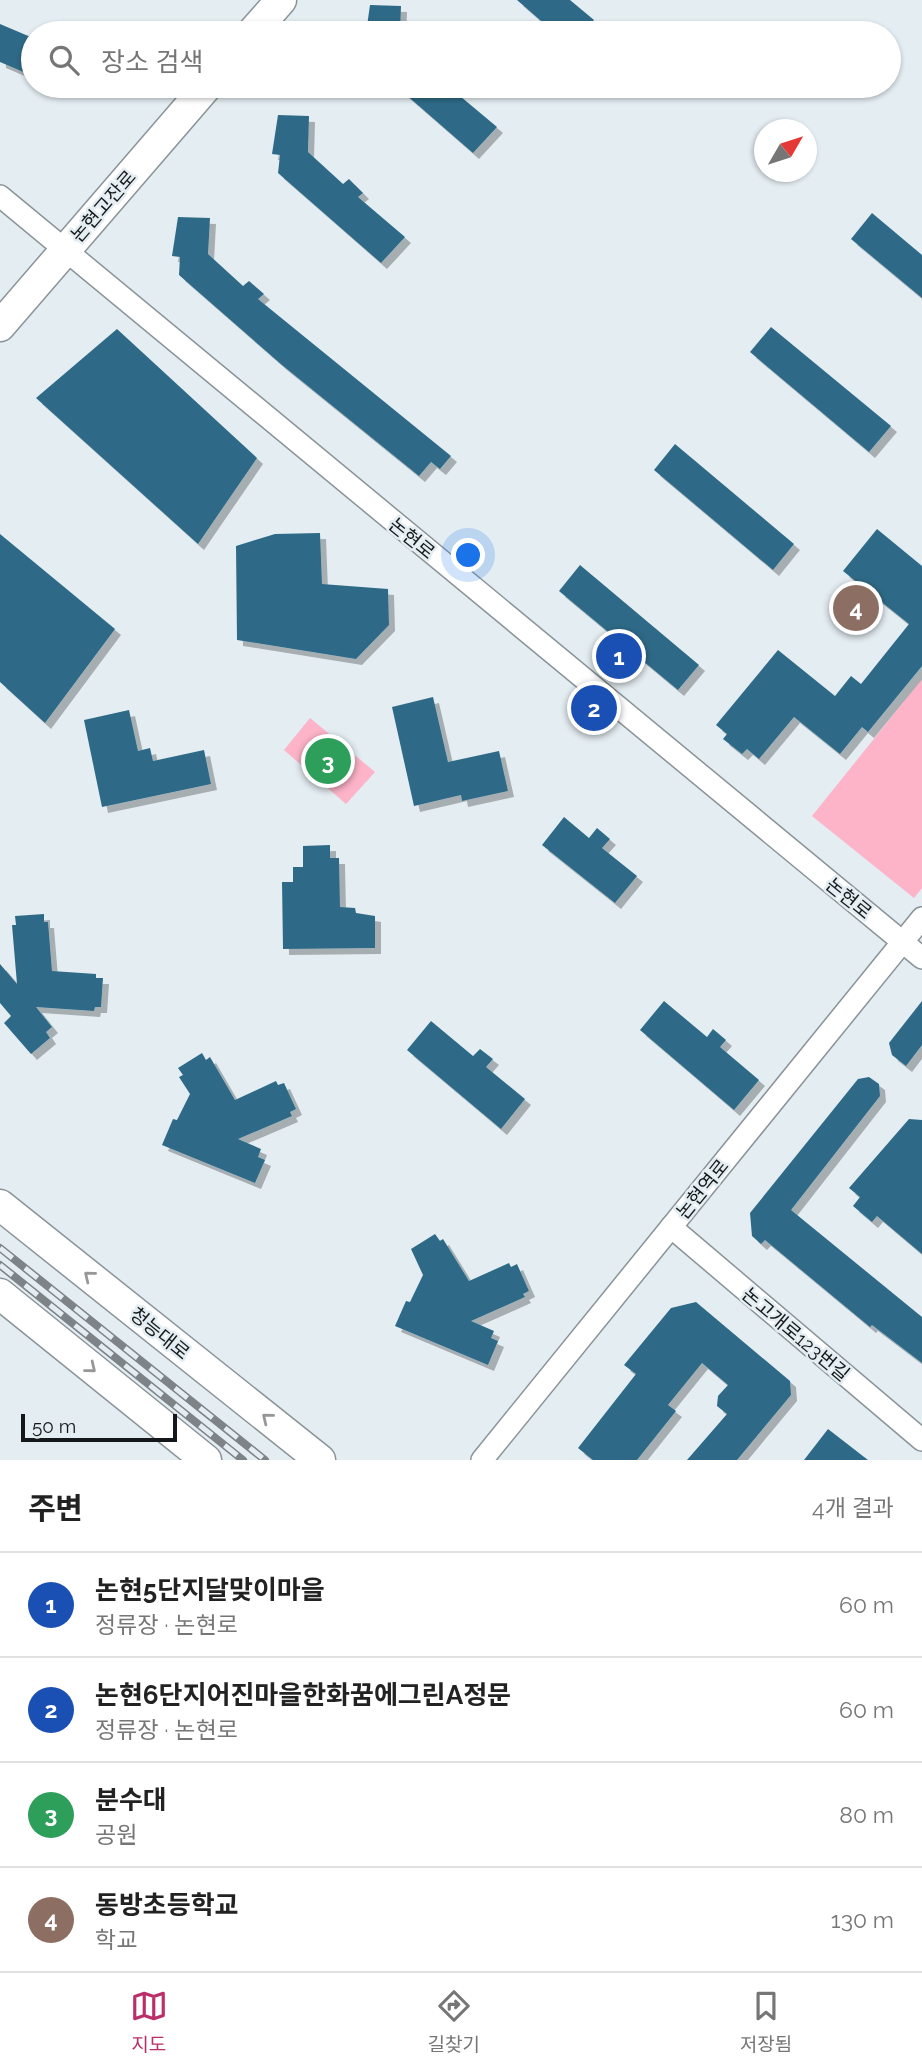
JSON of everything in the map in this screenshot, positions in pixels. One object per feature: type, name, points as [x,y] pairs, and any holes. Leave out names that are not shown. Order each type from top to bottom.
[{"type":"main road","points":[[263,21],[281,0]]},
{"type":"main road","name":"논현고잔로","points":[[0,327],[197,98]]},
{"type":"main road","name":"청능대로","points":[[0,1205],[320,1460]]},
{"type":"main road","points":[[0,1294],[206,1460]]},
{"type":"street","name":"논현로","points":[[0,196],[922,958]]},
{"type":"street","name":"논현역로","points":[[482,1460],[922,918]]},
{"type":"street","name":"논고개로123번길","points":[[671,1227],[922,1440]]},
{"type":"shaded area","points":[[922,679],[922,888],[914,898],[812,816]]},
{"type":"shaded area","points":[[310,718],[375,772],[346,804],[284,750]]},
{"type":"building","points":[[517,0],[570,0],[594,20],[593,21],[541,21]]},
{"type":"building","points":[[370,5],[401,6],[400,21],[368,21]]},
{"type":"building","points":[[0,24],[21,33],[21,71],[0,62]]},
{"type":"building","points":[[410,98],[462,98],[497,127],[473,153]]},
{"type":"building","points":[[278,115],[309,116],[308,152],[343,184],[349,179],[363,193],[358,197],[405,237],[381,263],[278,173],[280,155],[272,154]]},
{"type":"building","points":[[872,213],[922,255],[922,298],[851,239]]},
{"type":"building","points":[[178,217],[210,218],[208,254],[243,286],[249,281],[264,294],[258,299],[451,456],[440,469],[431,462],[419,476],[282,365],[179,275],[180,257],[172,256]]},
{"type":"building","points":[[771,327],[891,426],[869,452],[750,352]]},
{"type":"building","points":[[117,329],[257,458],[198,544],[36,398]]},
{"type":"building","points":[[675,444],[794,544],[773,570],[654,470]]},
{"type":"building","points":[[877,529],[922,566],[922,666],[868,732],[862,727],[840,754],[794,717],[759,759],[747,749],[742,754],[723,739],[727,734],[716,725],[778,650],[835,696],[851,676],[861,684],[909,624],[843,571]]},
{"type":"building","points":[[320,533],[322,584],[388,589],[389,625],[356,659],[237,640],[236,546],[275,534]]},
{"type":"building","points":[[0,534],[115,629],[45,723],[0,682]]},
{"type":"building","points":[[580,565],[699,665],[678,690],[559,591]]},
{"type":"building","points":[[433,697],[448,762],[499,751],[508,791],[462,801],[461,795],[414,806],[392,707]]},
{"type":"building","points":[[129,710],[138,751],[150,748],[153,761],[204,750],[211,784],[102,807],[84,720]]},
{"type":"building","points":[[564,817],[589,838],[597,828],[610,839],[602,848],[637,876],[615,903],[542,845]]},
{"type":"building","points":[[330,845],[330,858],[339,858],[340,907],[355,908],[356,913],[375,916],[375,948],[283,949],[282,882],[293,882],[293,867],[303,867],[303,846]]},
{"type":"building","points":[[44,914],[44,922],[48,922],[52,971],[96,974],[96,978],[103,978],[101,1007],[95,1007],[94,1011],[36,1007],[52,1027],[46,1032],[50,1038],[31,1054],[4,1023],[11,1016],[0,1003],[0,964],[17,984],[12,925],[16,925],[15,916]]},
{"type":"building","points":[[664,1001],[707,1037],[713,1029],[726,1040],[720,1047],[759,1080],[734,1110],[640,1030]]},
{"type":"building","points":[[922,1001],[922,1045],[906,1066],[892,1055],[889,1043]]},
{"type":"building","points":[[431,1021],[473,1056],[480,1049],[493,1059],[486,1067],[525,1099],[501,1129],[407,1050]]},
{"type":"building","points":[[202,1053],[206,1060],[210,1057],[235,1100],[276,1081],[278,1085],[284,1083],[296,1109],[290,1112],[292,1116],[238,1139],[261,1149],[258,1157],[265,1160],[255,1183],[162,1145],[173,1119],[177,1120],[190,1094],[179,1077],[183,1075],[178,1068]]},
{"type":"building","points":[[869,1077],[879,1084],[880,1096],[791,1210],[922,1317],[922,1363],[872,1325],[870,1327],[765,1240],[761,1244],[752,1236],[750,1213],[858,1079]]},
{"type":"building","points":[[909,1119],[922,1120],[922,1254],[877,1216],[872,1222],[853,1206],[860,1197],[849,1188]]},
{"type":"building","points":[[435,1234],[440,1241],[443,1239],[469,1281],[509,1263],[511,1267],[517,1264],[529,1291],[523,1294],[525,1297],[471,1321],[494,1331],[491,1338],[498,1341],[488,1365],[395,1326],[406,1301],[410,1302],[423,1275],[411,1249]]},
{"type":"building","points":[[696,1302],[790,1381],[791,1395],[737,1460],[687,1460],[727,1414],[717,1406],[718,1396],[728,1385],[702,1363],[668,1405],[676,1411],[637,1460],[593,1460],[578,1448],[636,1374],[624,1365],[671,1308]]},
{"type":"building","points":[[828,1429],[868,1460],[804,1460]]},
{"type":"railway","points":[[0,1248],[265,1460]]},
{"type":"railway","points":[[0,1265],[243,1460]]},
{"type":"place","name":"동방초등학교","points":[[856,608]]},
{"type":"place","name":"논현5단지달맞이마을","points":[[619,656]]},
{"type":"place","name":"논현6단지어진마을한화꿈에그린A정문","points":[[594,708]]},
{"type":"place","name":"분수대","points":[[328,761]]}]
